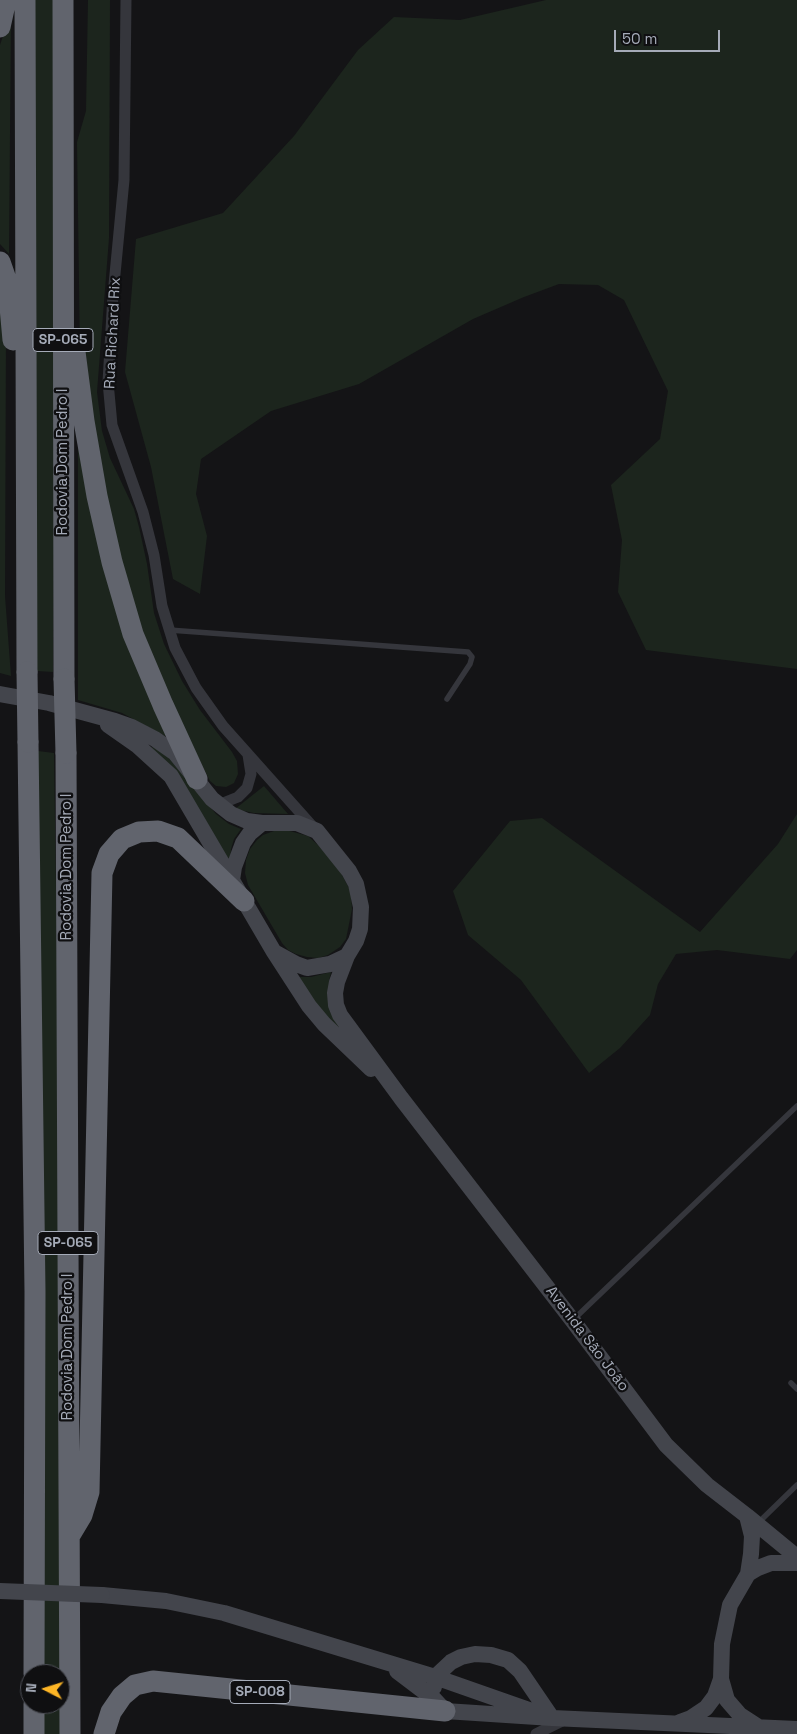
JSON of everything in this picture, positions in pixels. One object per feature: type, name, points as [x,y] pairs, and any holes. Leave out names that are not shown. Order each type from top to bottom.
[{"type":"highway","points":[[0,27],[6,0]]},
{"type":"highway","name":"SP-065","points":[[25,0],[27,672],[35,1292],[34,1664]]},
{"type":"highway","name":"Rodovia Dom Pedro I","points":[[63,0],[62,211],[70,1734]]},
{"type":"highway","points":[[62,211],[84,421],[97,496],[112,562],[133,634],[163,706],[197,779]]},
{"type":"highway","points":[[0,262],[8,285],[11,308],[27,598]]},
{"type":"highway","points":[[69,1538],[82,1514],[89,1492],[102,873],[109,854],[122,839],[139,832],[158,831],[178,838],[244,901]]},
{"type":"highway","name":"SP-008","points":[[104,1734],[111,1712],[122,1696],[135,1685],[153,1681],[440,1705]]},
{"type":"highway","points":[[34,1714],[34,1734]]},
{"type":"main road","points":[[0,684],[49,702],[132,727],[155,739],[175,753],[218,804],[239,818],[262,823],[297,823],[317,831],[349,871],[359,894],[361,907],[360,929],[356,941],[346,956],[337,982],[335,993],[336,1005],[340,1015],[401,1098]]},
{"type":"main road","points":[[0,694],[49,702]]},
{"type":"main road","points":[[84,712],[138,746],[171,776],[274,952],[309,1006],[324,1024],[401,1098]]},
{"type":"main road","points":[[232,880],[236,860],[243,843],[250,833],[262,823]]},
{"type":"main road","points":[[274,952],[307,968],[330,964],[346,956]]},
{"type":"main road","name":"Avenida São João","points":[[401,1098],[666,1445],[707,1485],[797,1557]]},
{"type":"main road","points":[[748,1574],[751,1554],[752,1520]]},
{"type":"main road","points":[[748,1574],[771,1563],[797,1563]]},
{"type":"main road","name":"SP-008","points":[[748,1574],[730,1605],[722,1644],[721,1679],[726,1700],[740,1715],[760,1728]]},
{"type":"main road","name":"SP-008","points":[[0,1591],[102,1595],[166,1602],[215,1611],[435,1677],[560,1718]]},
{"type":"main road","points":[[440,1705],[435,1677],[451,1662],[461,1657],[474,1654],[491,1655],[508,1660],[520,1671],[560,1718]]},
{"type":"main road","points":[[380,1660],[408,1678],[440,1705]]},
{"type":"main road","name":"SP-008","points":[[673,1724],[691,1718],[706,1708],[715,1696],[721,1679]]},
{"type":"main road","name":"SP-008","points":[[440,1705],[560,1718],[797,1729]]},
{"type":"street","name":"Rua Richard Rix","points":[[126,0],[124,180],[113,296],[108,382],[112,425],[143,512],[154,556],[162,606],[175,648],[196,688],[223,726],[317,831]]},
{"type":"street","points":[[218,804],[238,797],[247,788],[251,774],[248,754]]},
{"type":"street","points":[[536,1734],[560,1718]]},
{"type":"lane","points":[[169,630],[468,652],[472,657],[470,664],[446,699]]},
{"type":"lane","points":[[573,1321],[797,1106]]},
{"type":"lane","points":[[790,1383],[797,1389]]},
{"type":"lane","points":[[752,1520],[797,1486]]},
{"type":"shaded area","points":[[33,0],[53,0],[55,408],[53,672],[37,671]]},
{"type":"shaded area","points":[[88,0],[110,0],[109,238],[97,392],[102,431],[110,458],[134,509],[147,564],[154,613],[164,644],[182,681],[200,710],[237,761],[238,774],[234,783],[226,787],[216,786],[210,781],[160,681],[113,549],[80,354],[77,142],[86,111]]},
{"type":"shaded area","points":[[546,0],[797,0],[797,669],[646,650],[618,592],[622,540],[611,485],[660,439],[668,391],[624,300],[598,285],[559,284],[473,319],[359,384],[271,411],[201,459],[196,494],[207,536],[200,594],[173,579],[151,467],[125,372],[136,239],[223,213],[294,136],[358,50],[394,17],[460,20]]},
{"type":"shaded area","points":[[11,12],[9,254],[0,244],[0,45]]},
{"type":"shaded area","points":[[0,287],[6,330],[5,596],[11,676],[0,673]]},
{"type":"shaded area","points":[[78,438],[167,737],[122,713],[78,700]]},
{"type":"shaded area","points":[[153,745],[163,751],[216,814],[229,824],[241,829],[234,839],[230,863],[152,748]]},
{"type":"shaded area","points":[[38,751],[54,753],[62,1307],[62,1664],[42,1664]]},
{"type":"shaded area","points":[[264,786],[288,814],[254,813],[235,809]]},
{"type":"shaded area","points":[[797,814],[797,950],[790,959],[717,950],[676,954],[658,984],[650,1015],[620,1048],[589,1073],[521,980],[468,935],[453,891],[510,821],[542,818],[700,932],[778,844]]},
{"type":"shaded area","points":[[286,830],[308,836],[319,846],[339,869],[351,892],[352,909],[346,939],[340,947],[328,955],[318,958],[307,957],[288,950],[248,885],[245,873],[246,860],[250,849],[257,840],[263,835],[274,831]]},
{"type":"shaded area","points":[[331,972],[329,990],[378,1071],[324,1016],[298,977],[311,977]]},
{"type":"shaded area","points":[[42,1714],[62,1714],[62,1734],[42,1734]]}]
